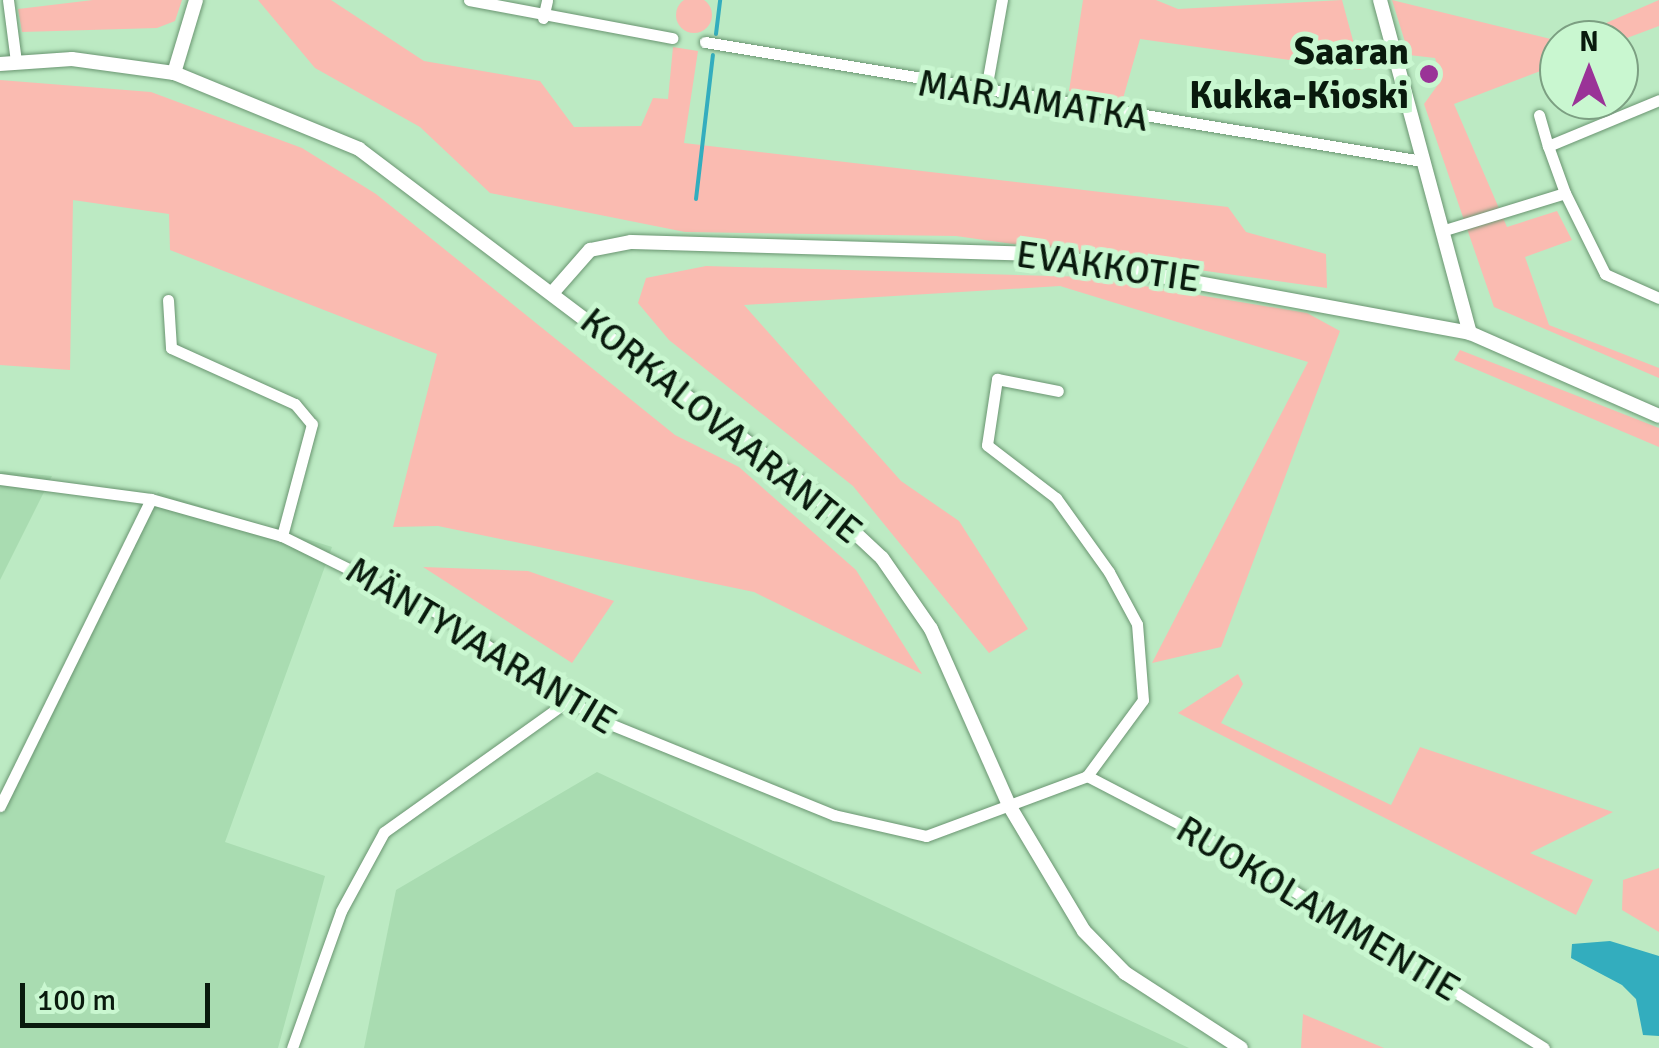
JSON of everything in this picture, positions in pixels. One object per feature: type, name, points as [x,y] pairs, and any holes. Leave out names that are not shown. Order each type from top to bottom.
[{"type":"street","points":[[8,0],[16,62]]},
{"type":"street","points":[[174,73],[196,0]]},
{"type":"street","points":[[469,0],[543,18],[672,38]]},
{"type":"street","points":[[543,18],[547,0]]},
{"type":"street","points":[[985,96],[1002,0]]},
{"type":"street","points":[[1380,0],[1422,161],[1448,230],[1470,333]]},
{"type":"street","name":"MARJAMATKA","points":[[704,42],[985,96],[1422,161]]},
{"type":"street","name":"KORKALOVAARANTIE","points":[[0,64],[72,59],[174,73],[360,149],[554,291],[882,558],[932,628],[1010,807],[1084,931],[1125,972],[1241,1048]]},
{"type":"street","points":[[1548,146],[1659,100]]},
{"type":"street","points":[[1540,120],[1566,192],[1605,274],[1659,298]]},
{"type":"street","points":[[1448,230],[1566,192]]},
{"type":"street","name":"EVAKKOTIE","points":[[554,291],[590,250],[632,242],[882,244],[1164,272],[1470,333],[1659,416]]},
{"type":"street","points":[[168,300],[171,348],[296,404],[312,424],[282,536]]},
{"type":"street","points":[[1058,391],[997,379],[987,445],[1056,498],[1137,624],[1142,700],[1087,776]]},
{"type":"street","name":"MÄNTYVAARANTIE","points":[[0,479],[151,500],[282,536],[438,613],[566,703],[885,833],[926,836],[1087,776]]},
{"type":"street","points":[[0,806],[151,500]]},
{"type":"street","points":[[292,1048],[341,911],[384,832],[566,703]]},
{"type":"street","name":"RUOKOLAMMENTIE","points":[[1087,776],[1227,849],[1544,1048]]},
{"type":"shaded area","points":[[694,-3],[707,2],[712,15],[707,28],[694,33],[681,28],[676,15],[681,2]]},
{"type":"shaded area","points":[[93,0],[182,0],[175,21],[157,28],[22,32],[18,9]]},
{"type":"shaded area","points":[[258,0],[331,0],[424,61],[540,81],[574,127],[641,126],[653,98],[668,99],[673,47],[698,51],[684,143],[1228,207],[1246,232],[1326,254],[1327,288],[956,236],[685,232],[490,193],[420,127],[315,68]]},
{"type":"shaded area","points":[[1083,0],[1156,0],[1178,9],[1342,0],[1361,70],[1140,39],[1122,102],[1069,91]]},
{"type":"shaded area","points":[[1392,0],[1539,36],[1539,72],[1454,104],[1507,227],[1557,211],[1572,240],[1525,257],[1549,325],[1659,368],[1659,378],[1494,307],[1424,104],[1442,79],[1435,58],[1409,55]]},
{"type":"shaded area","points":[[1659,0],[1659,26],[1639,34],[1639,20],[1613,20]]},
{"type":"shaded area","points":[[0,80],[151,92],[302,148],[376,194],[675,435],[739,467],[856,570],[922,674],[754,592],[438,526],[393,527],[437,354],[170,250],[169,214],[73,200],[70,370],[0,365]]},
{"type":"shaded area","points":[[706,266],[1090,277],[1307,313],[1340,331],[1221,647],[1152,663],[1308,362],[1060,286],[744,305],[901,481],[959,521],[1028,629],[989,653],[853,486],[669,340],[638,303],[646,278]]},
{"type":"shaded area","points":[[1460,350],[1659,428],[1659,447],[1454,360]]},
{"type":"shaded area","points":[[0,471],[52,476],[0,580]]},
{"type":"shaded area","points":[[158,492],[332,547],[225,842],[325,876],[278,1048],[0,1048],[0,808]]},
{"type":"shaded area","points":[[423,567],[528,571],[614,601],[572,663]]},
{"type":"shaded area","points":[[1238,674],[1243,684],[1221,723],[1391,805],[1420,747],[1613,812],[1530,853],[1593,880],[1576,915],[1178,713]]},
{"type":"shaded area","points":[[597,772],[1189,1048],[364,1048],[396,890]]},
{"type":"shaded area","points":[[1659,868],[1659,932],[1622,910],[1623,880]]},
{"type":"shaded area","points":[[1303,1014],[1384,1048],[1301,1048]]},
{"type":"water","points":[[1610,941],[1659,956],[1659,1036],[1643,1035],[1636,999],[1622,985],[1571,958],[1572,944]]},
{"type":"waterway","points":[[716,34],[720,0]]},
{"type":"waterway","points":[[696,199],[713,55]]},
{"type":"place","name":"Saaran Kukka-Kioski","points":[[1429,74]]}]
